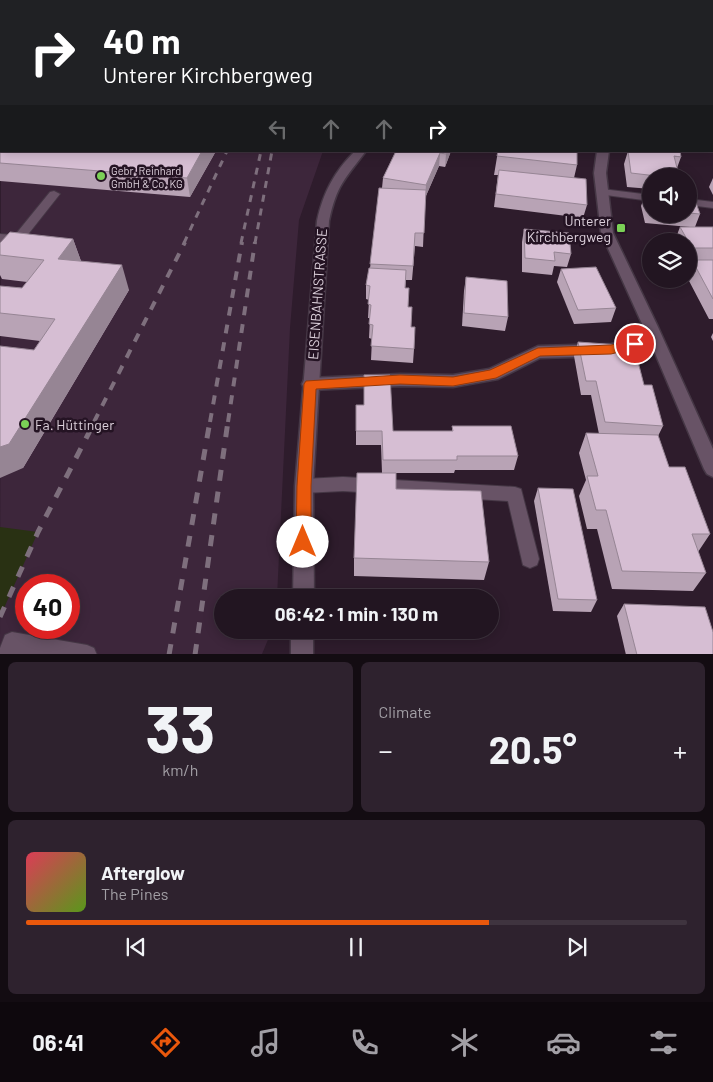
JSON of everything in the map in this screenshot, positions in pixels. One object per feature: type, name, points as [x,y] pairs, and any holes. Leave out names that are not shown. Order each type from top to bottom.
[{"type":"street","name":"EISENBAHNSTRASSE","points":[[303,589],[304,486],[323,221],[328,196],[339,174],[360,152]]},
{"type":"street","points":[[602,152],[600,172],[607,233],[651,326],[713,469]]},
{"type":"street","points":[[310,384],[400,380],[463,380],[492,374],[538,352],[611,350],[635,344],[651,326]]},
{"type":"street","points":[[302,639],[302,654]]},
{"type":"lane","points":[[602,192],[642,197]]},
{"type":"lane","points":[[6,254],[54,194]]},
{"type":"lane","points":[[697,203],[713,205]]},
{"type":"lane","points":[[0,238],[18,239]]},
{"type":"lane","points":[[304,486],[343,484],[515,494],[530,559]]},
{"type":"lane","points":[[8,654],[12,642],[87,654]]},
{"type":"shaded area","points":[[1,152],[323,152],[299,220],[290,328],[277,589],[214,589],[214,639],[268,639],[262,654],[0,654]]},
{"type":"green space","points":[[0,527],[38,532],[19,574],[15,574],[15,583],[0,617]]},
{"type":"building","points":[[0,152],[201,152],[187,178],[0,163]]},
{"type":"building","points":[[396,152],[447,152],[446,154],[440,153],[426,185],[383,178]]},
{"type":"building","points":[[498,152],[577,152],[577,165],[497,156]]},
{"type":"building","points":[[628,152],[680,152],[681,157],[674,156],[677,168],[642,168],[642,174],[631,173]]},
{"type":"building","points":[[499,170],[586,179],[587,205],[496,194]]},
{"type":"building","points":[[379,188],[426,190],[424,233],[415,233],[413,266],[370,264]]},
{"type":"building","points":[[680,227],[713,227],[713,248],[697,248],[697,233],[683,233]]},
{"type":"building","points":[[524,229],[569,233],[571,254],[554,252],[555,261],[525,258]]},
{"type":"building","points":[[10,232],[73,239],[58,259],[122,265],[9,444],[0,447],[0,346],[34,350],[55,319],[0,313],[0,286],[22,288],[44,260],[0,255],[0,243]]},
{"type":"building","points":[[697,260],[713,260],[713,299],[697,269]]},
{"type":"building","points":[[596,267],[616,308],[578,310],[561,269]]},
{"type":"building","points":[[369,268],[406,270],[405,288],[409,288],[408,307],[412,307],[411,327],[415,327],[414,349],[371,346],[373,325],[369,324],[371,305],[368,304],[370,286],[366,285]]},
{"type":"building","points":[[466,277],[507,281],[508,317],[464,313]]},
{"type":"building","points":[[578,342],[634,346],[644,385],[652,385],[663,426],[605,422],[596,381],[586,381]]},
{"type":"building","points":[[364,375],[390,375],[393,431],[453,431],[452,426],[511,426],[518,456],[457,456],[457,460],[383,460],[382,431],[356,431],[356,405],[364,405]]},
{"type":"building","points":[[586,433],[658,435],[669,467],[685,467],[710,534],[692,534],[706,573],[622,571],[606,510],[596,510],[587,476],[598,476]]},
{"type":"building","points":[[357,473],[396,473],[396,489],[481,491],[489,562],[354,558]]},
{"type":"building","points":[[538,488],[573,489],[597,600],[558,599]]},
{"type":"building","points":[[624,604],[705,607],[713,632],[713,654],[637,654]]},
{"type":"railway","points":[[184,243],[227,152]]},
{"type":"railway","points":[[241,243],[261,152]]},
{"type":"railway","points":[[255,243],[272,152]]},
{"type":"railway","points":[[94,422],[185,242]]},
{"type":"railway","points":[[210,422],[242,242]]},
{"type":"railway","points":[[228,422],[255,242]]},
{"type":"railway","points":[[0,617],[38,532],[95,421]]},
{"type":"railway","points":[[169,654],[210,421]]},
{"type":"railway","points":[[195,654],[228,421]]},
{"type":"place","name":"Gebr. Reinhard GmbH & Co. KG","points":[[101,176]]},
{"type":"place","name":"Unterer Kirchbergweg","points":[[621,228]]},
{"type":"place","name":"Fa. Hüttinger","points":[[25,424]]},
{"type":"route","points":[[303,542],[310,384],[400,380],[453,381],[492,374],[538,352],[611,350],[635,344]]}]
